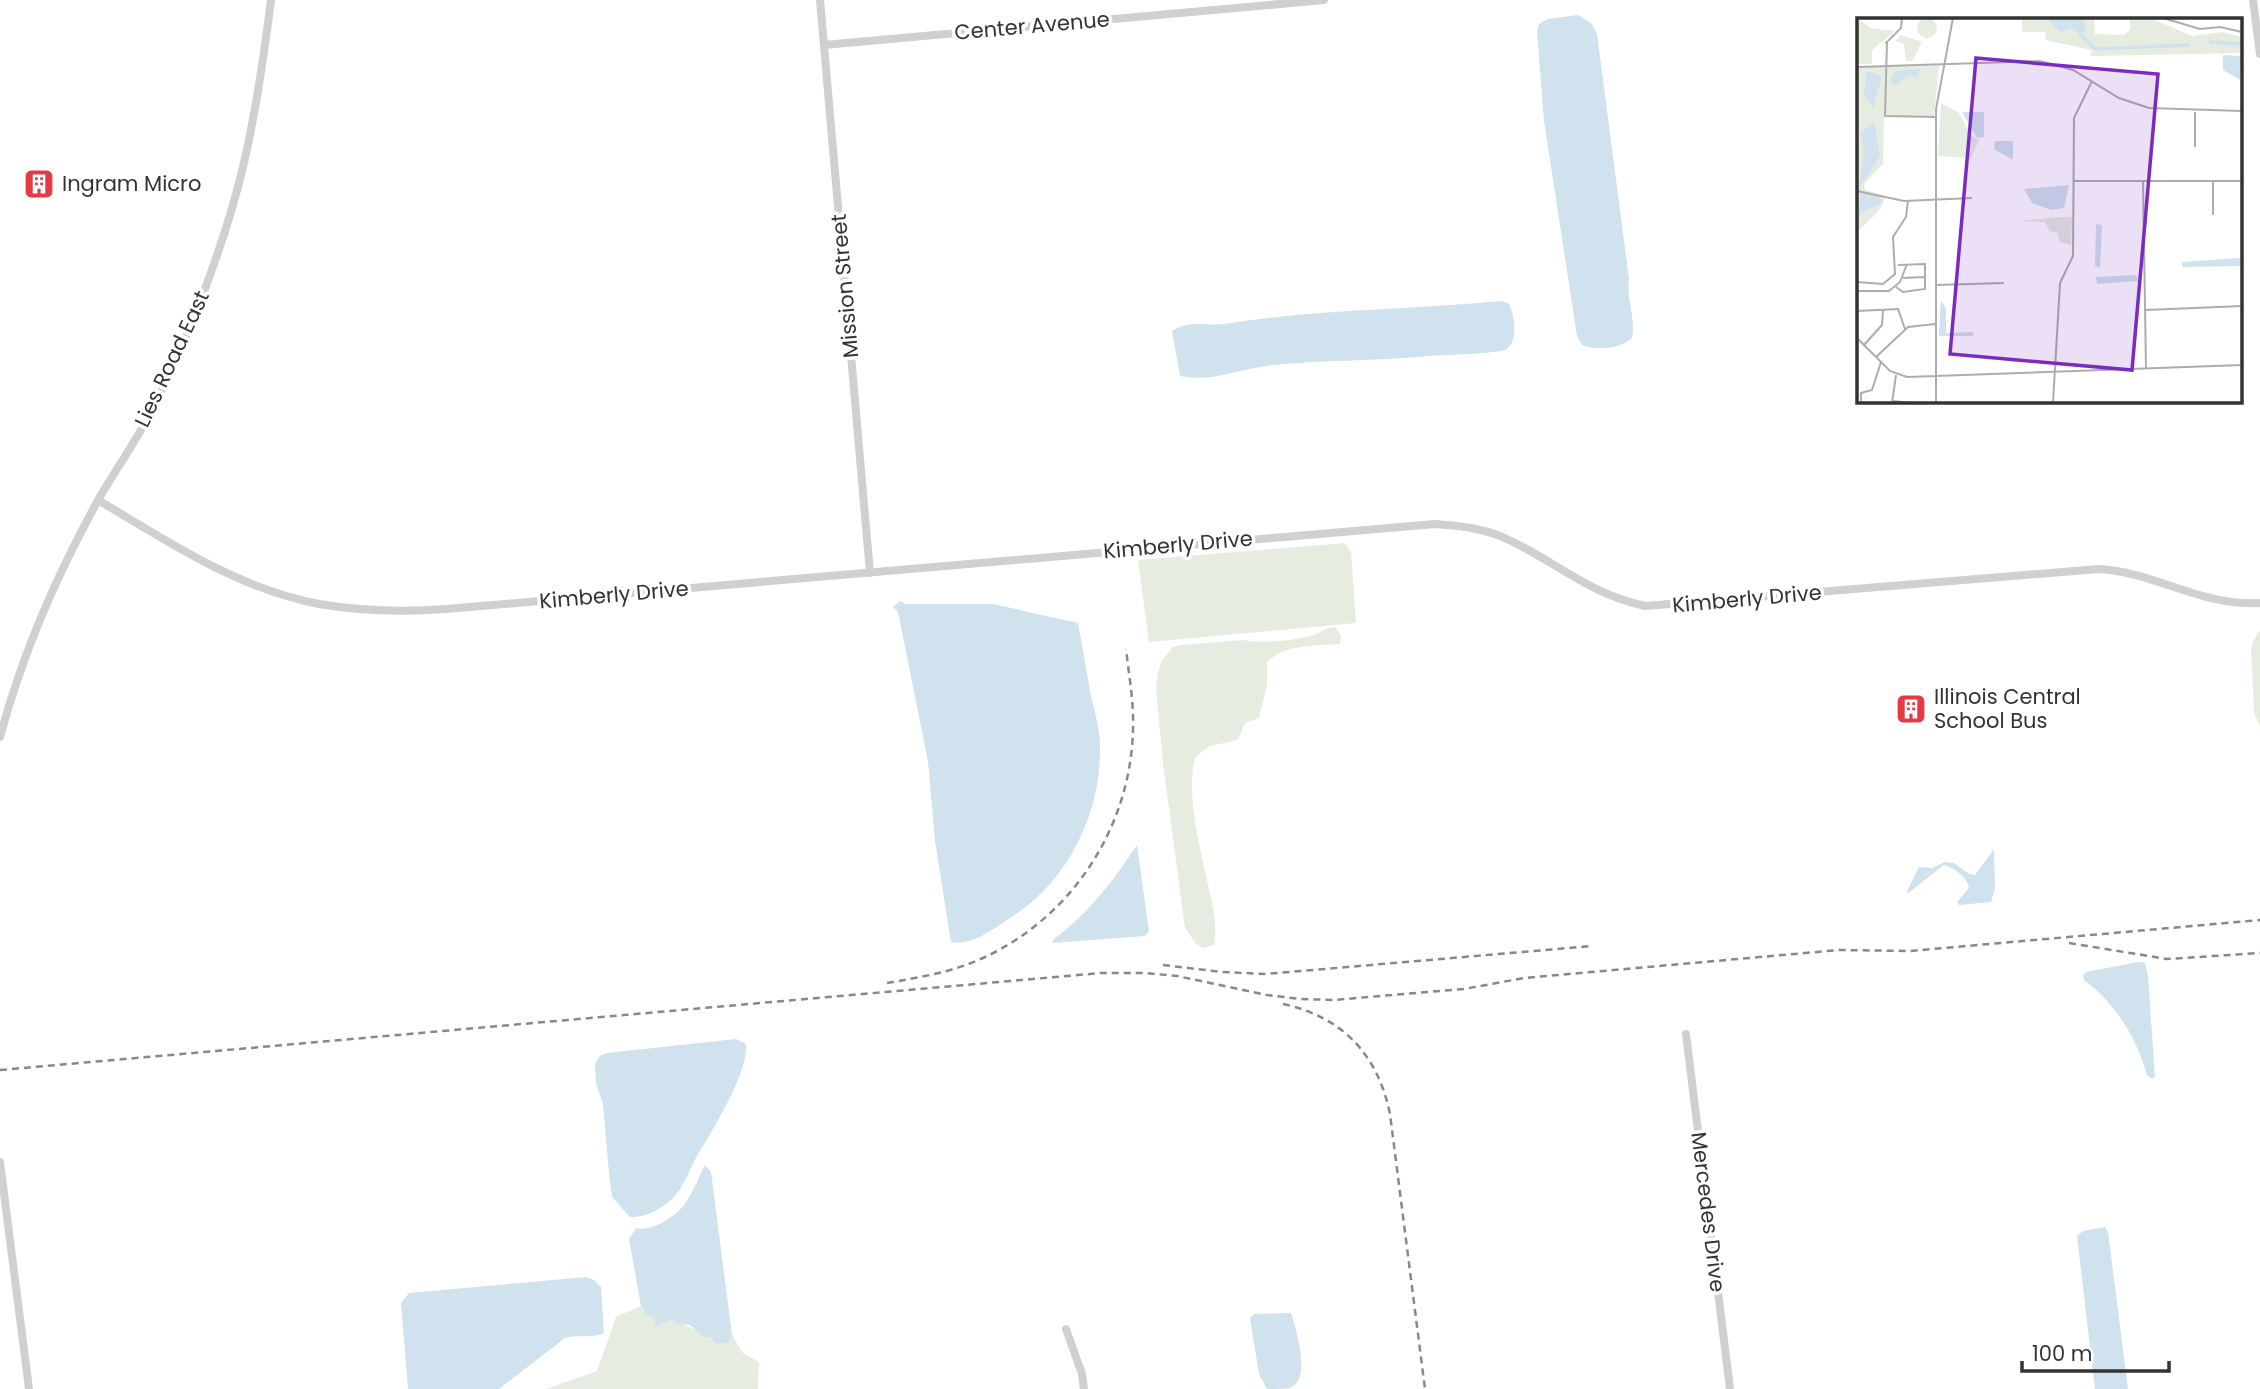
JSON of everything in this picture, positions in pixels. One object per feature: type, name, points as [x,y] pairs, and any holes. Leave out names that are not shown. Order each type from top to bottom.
[{"type":"street","name":"Lies Road East","points":[[0,737],[26,652],[57,576],[98,500],[153,408],[185,337],[220,244],[243,168],[256,106],[271,0]]},
{"type":"street","name":"Mission Street","points":[[820,0],[870,573]]},
{"type":"street","name":"Center Avenue","points":[[824,45],[1324,0]]},
{"type":"street","points":[[2253,0],[2260,54]]},
{"type":"street","name":"Kimberly Drive","points":[[98,500],[187,552],[245,580],[317,603],[388,611],[446,609],[1435,524],[1467,526],[1508,539],[1592,589],[1645,606],[2099,569],[2131,572],[2192,595],[2220,602],[2260,603]]},
{"type":"street","name":"Mercedes Drive","points":[[1686,1034],[1730,1389]]},
{"type":"street","points":[[0,1162],[30,1389]]},
{"type":"street","points":[[1066,1329],[1082,1374],[1084,1389]]},
{"type":"shaded area","points":[[1345,543],[1351,552],[1356,623],[1149,642],[1138,560]]},
{"type":"shaded area","points":[[1336,627],[1341,636],[1340,644],[1291,649],[1267,662],[1267,685],[1259,718],[1245,723],[1238,740],[1210,746],[1195,757],[1193,803],[1215,929],[1214,945],[1203,948],[1196,944],[1185,928],[1156,689],[1161,662],[1173,647],[1181,645],[1243,640],[1285,641]]},
{"type":"shaded area","points":[[2260,630],[2260,727],[2254,712],[2251,649]]},
{"type":"shaded area","points":[[641,1306],[700,1332],[732,1335],[743,1353],[759,1362],[758,1389],[546,1389],[597,1371],[616,1317]]},
{"type":"water","points":[[1578,15],[1592,24],[1597,34],[1633,323],[1632,338],[1621,345],[1608,348],[1582,345],[1577,336],[1544,121],[1537,32],[1539,24],[1548,19]]},
{"type":"water","points":[[1501,301],[1509,304],[1514,320],[1513,339],[1507,349],[1492,352],[1292,363],[1192,378],[1180,376],[1172,331],[1191,324],[1224,324],[1293,315]]},
{"type":"water","points":[[900,601],[906,604],[993,604],[1078,623],[1098,726],[1099,772],[1095,797],[1078,843],[1065,865],[1033,901],[1013,916],[976,939],[959,943],[951,942],[935,841],[928,761],[898,612],[893,607]]},
{"type":"water","points":[[1137,845],[1149,931],[1145,936],[1052,943],[1100,896]]},
{"type":"water","points":[[1994,849],[1995,888],[1991,902],[1959,905],[1957,902],[1969,888],[1968,884],[1960,874],[1944,865],[1907,894],[1919,867],[1932,868],[1945,862],[1954,863],[1969,874],[1975,875]]},
{"type":"water","points":[[2145,963],[2148,976],[2155,1077],[2152,1079],[2147,1075],[2123,1022],[2106,1000],[2084,980],[2083,975],[2086,972]]},
{"type":"water","points":[[736,1039],[746,1044],[742,1070],[680,1189],[658,1209],[642,1216],[630,1217],[612,1197],[603,1104],[596,1083],[595,1064],[600,1056],[607,1053]]},
{"type":"water","points":[[705,1165],[711,1172],[732,1335],[728,1343],[715,1343],[710,1336],[705,1338],[690,1325],[676,1324],[671,1319],[656,1327],[654,1318],[646,1314],[641,1306],[629,1239],[636,1228],[655,1226],[680,1210]]},
{"type":"water","points":[[2105,1227],[2108,1232],[2128,1389],[2095,1389],[2077,1236],[2083,1231]]},
{"type":"water","points":[[587,1277],[601,1287],[604,1333],[565,1338],[499,1389],[408,1389],[401,1303],[409,1293]]},
{"type":"water","points":[[1291,1313],[1301,1353],[1300,1375],[1297,1383],[1290,1388],[1267,1389],[1259,1374],[1250,1318],[1254,1314]]},
{"type":"railway","points":[[887,983],[961,967],[1017,939],[1045,918],[1070,892],[1091,864],[1108,833],[1121,800],[1130,765],[1133,719],[1126,649]]},
{"type":"railway","points":[[0,1070],[1101,973],[1177,976],[1267,995],[1333,1000],[1464,989],[1524,978],[1839,950],[1910,951],[2260,920]]},
{"type":"railway","points":[[2069,943],[2167,959],[2260,953]]},
{"type":"railway","points":[[1163,965],[1266,974],[1592,946]]},
{"type":"railway","points":[[1283,1004],[1323,1018],[1340,1029],[1355,1042],[1377,1074],[1390,1114],[1425,1389]]},
{"type":"place","name":"Ingram Micro","points":[[39,184]]},
{"type":"place","name":"Illinois Central School Bus","points":[[1911,709]]}]
